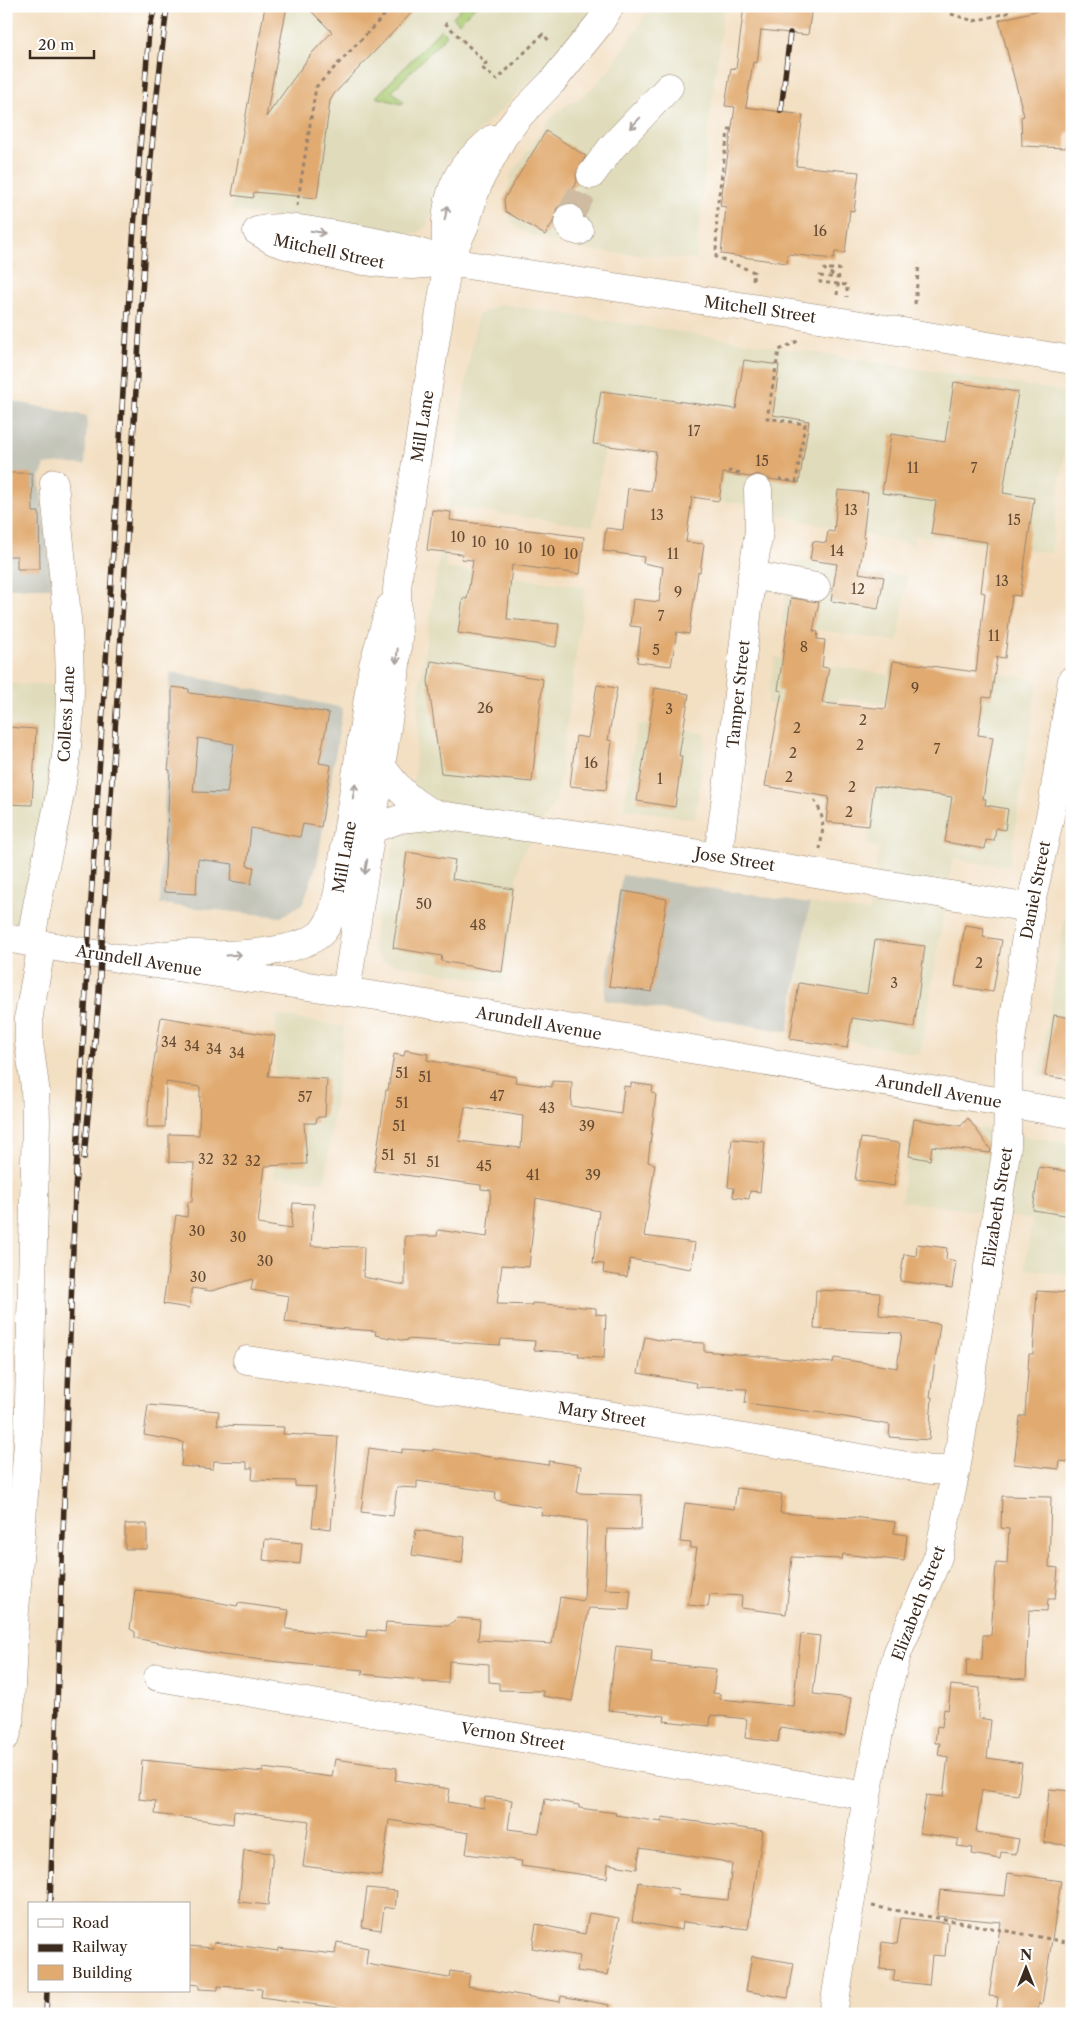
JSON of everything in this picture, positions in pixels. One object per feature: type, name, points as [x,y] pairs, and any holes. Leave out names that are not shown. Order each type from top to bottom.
[{"type":"street","name":"Mill Lane","points":[[346,992],[395,676],[398,638],[397,590],[448,262],[466,225],[474,195],[503,137],[519,116],[552,82],[599,24],[610,6]]},
{"type":"street","name":"Mill Lane","points":[[552,82],[598,44],[627,6]]},
{"type":"street","points":[[591,175],[612,147],[669,87]]},
{"type":"street","name":"Mitchell Street","points":[[247,229],[286,245],[357,260],[401,265],[448,262],[825,319],[1072,360]]},
{"type":"street","name":"Tamper Street","points":[[718,856],[759,531],[761,481]]},
{"type":"street","name":"Colless Lane","points":[[6,1736],[9,1726],[14,1624],[28,1442],[36,1122],[35,1087],[29,1043],[26,941],[37,900],[65,763],[69,708],[69,652],[54,483]]},
{"type":"street","points":[[751,583],[816,587]]},
{"type":"street","points":[[751,583],[776,594]]},
{"type":"street","name":"Mill Lane","points":[[134,961],[173,954],[224,955],[258,952],[300,944],[311,940],[324,930],[332,916],[338,892],[377,648],[397,590]]},
{"type":"street","name":"Daniel Street","points":[[1008,1102],[1009,1055],[1030,908],[1052,807],[1072,680]]},
{"type":"street","name":"Jose Street","points":[[382,767],[411,800],[426,810],[440,815],[718,856],[1030,908]]},
{"type":"street","name":"Jose Street","points":[[372,829],[386,822],[400,819],[440,815]]},
{"type":"street","name":"Arundell Avenue","points":[[26,941],[134,961],[346,992],[1072,1114]]},
{"type":"street","name":"Elizabeth Street","points":[[833,2014],[867,1796],[886,1695],[897,1654],[938,1557],[956,1470],[1007,1146],[1008,1102]]},
{"type":"street","name":"Mary Street","points":[[247,1360],[597,1413],[931,1470],[956,1470]]},
{"type":"street","name":"Vernon Street","points":[[158,1677],[867,1796]]},
{"type":"path","points":[[297,209],[316,87],[393,6]]},
{"type":"path","points":[[951,14],[974,21],[1011,12]]},
{"type":"path","points":[[445,23],[486,63],[482,68],[496,80],[543,34],[550,42]]},
{"type":"path","points":[[731,128],[728,132],[717,208],[716,257],[754,272],[753,280]]},
{"type":"path","points":[[915,304],[919,264]]},
{"type":"path","points":[[837,295],[839,269],[824,269],[838,278]]},
{"type":"path","points":[[838,278],[820,276],[820,282],[847,286],[847,296]]},
{"type":"path","points":[[728,471],[761,481],[796,482],[805,424],[768,418],[779,350],[803,339]]},
{"type":"path","points":[[814,800],[822,813],[820,850]]},
{"type":"path","points":[[850,1902],[1072,1943]]},
{"type":"shaded area","points":[[265,6],[598,6],[576,37],[448,161],[440,176],[433,209],[426,227],[417,233],[403,233],[231,211],[236,164]]},
{"type":"shaded area","points":[[655,6],[724,6],[709,126],[696,260],[584,250],[536,237],[521,230],[510,220],[506,209],[505,199],[511,175],[549,121],[564,107],[586,94],[610,69],[649,11]]},
{"type":"shaded area","points":[[501,304],[1072,393],[1051,553],[914,535],[913,545],[795,519],[739,503],[651,492],[656,452],[605,445],[593,526],[452,507],[445,568],[585,587],[557,798],[520,858],[503,984],[383,962],[373,949],[380,890],[415,775],[420,682],[472,343],[478,315]]},
{"type":"shaded area","points":[[6,400],[87,416],[85,465],[61,463],[45,465],[39,479],[53,588],[6,588]]},
{"type":"shaded area","points":[[792,560],[908,576],[898,642],[781,624]]},
{"type":"shaded area","points":[[775,657],[889,675],[892,661],[1038,679],[1009,867],[953,859],[920,1055],[849,1041],[847,1048],[790,1039],[810,904],[869,912],[879,848],[867,845],[887,704],[839,698],[836,713],[767,703]]},
{"type":"shaded area","points":[[170,672],[343,708],[317,864],[303,903],[281,917],[160,904]]},
{"type":"shaded area","points":[[6,684],[58,685],[54,755],[22,923],[6,921]]},
{"type":"shaded area","points":[[637,724],[706,733],[695,819],[624,809]]},
{"type":"shaded area","points":[[1072,874],[1072,1081],[1039,1076]]},
{"type":"shaded area","points":[[622,875],[810,904],[788,1032],[604,1000]]},
{"type":"shaded area","points":[[276,1015],[344,1027],[325,1182],[274,1177]]},
{"type":"shaded area","points":[[913,1117],[1072,1144],[1072,1276],[1025,1268],[1032,1219],[901,1201]]},
{"type":"green space","points":[[463,6],[476,6],[459,23],[453,17]]},
{"type":"green space","points":[[441,29],[447,35],[392,91],[404,102],[401,104],[376,97]]},
{"type":"building","points":[[265,6],[287,6],[266,117],[312,53],[332,32],[306,6],[418,6],[334,94],[330,101],[317,198],[254,192],[253,198],[232,195]]},
{"type":"building","points":[[744,6],[812,6],[808,35],[761,30],[757,63],[753,62],[746,107],[803,115],[796,166],[859,172],[854,211],[850,210],[845,253],[835,252],[834,259],[788,254],[787,263],[721,254],[726,207],[720,206],[735,107],[725,106],[731,68],[736,69]]},
{"type":"building","points":[[1056,6],[1072,6],[1072,132],[1066,133],[1066,148],[1022,146],[1021,117],[1024,116],[999,20]]},
{"type":"building","points":[[546,131],[586,156],[576,173],[577,182],[564,203],[557,208],[553,222],[545,235],[505,211],[504,199]]},
{"type":"building","points":[[744,360],[779,365],[773,415],[809,421],[799,483],[769,479],[758,474],[750,477],[723,473],[719,501],[692,497],[686,542],[704,544],[689,634],[677,632],[671,666],[637,662],[641,627],[630,626],[633,599],[659,602],[663,567],[643,563],[644,557],[603,551],[606,528],[623,530],[628,488],[651,491],[656,452],[593,444],[601,391],[736,409]]},
{"type":"building","points":[[954,382],[1018,392],[1003,493],[1034,498],[1020,596],[1012,595],[1005,658],[997,657],[991,698],[983,697],[978,735],[993,737],[983,799],[986,799],[985,805],[1008,809],[1005,830],[996,828],[994,841],[986,840],[985,849],[945,842],[952,797],[874,786],[869,826],[826,822],[829,797],[765,786],[782,691],[778,690],[791,598],[819,602],[813,631],[818,632],[817,639],[825,640],[822,667],[829,668],[822,703],[886,709],[893,661],[976,672],[985,593],[981,592],[987,542],[931,534],[936,501],[882,493],[891,434],[945,442]]},
{"type":"building","points":[[6,473],[32,473],[33,512],[39,512],[40,569],[17,569],[17,556],[6,556]]},
{"type":"building","points":[[838,490],[868,493],[863,537],[865,537],[859,573],[884,577],[878,609],[831,601],[837,564],[810,560],[813,541],[826,543],[828,531],[834,532]]},
{"type":"building","points":[[432,510],[451,512],[450,520],[584,537],[580,574],[512,565],[507,619],[559,624],[556,647],[458,633],[463,598],[467,599],[473,560],[461,559],[462,554],[427,550]]},
{"type":"building","points":[[431,661],[543,679],[532,782],[441,773],[428,681]]},
{"type":"building","points":[[597,685],[617,688],[608,740],[612,741],[606,790],[570,786],[576,736],[588,738]]},
{"type":"building","points":[[172,687],[189,689],[189,693],[256,701],[329,713],[319,763],[331,765],[321,827],[303,824],[300,837],[251,828],[247,866],[254,867],[251,884],[230,881],[233,864],[198,859],[196,894],[164,892],[170,770],[168,770],[172,733]],"holes":[[[198,738],[234,744],[227,793],[193,792]]]},
{"type":"building","points":[[655,688],[689,694],[679,756],[682,756],[675,807],[637,801]]},
{"type":"building","points":[[6,727],[36,729],[32,805],[6,804]]},
{"type":"building","points":[[407,852],[455,860],[452,879],[513,889],[502,972],[441,961],[442,956],[393,948]]},
{"type":"building","points":[[623,891],[667,899],[652,992],[609,986]]},
{"type":"building","points":[[965,925],[984,928],[983,937],[1002,940],[993,992],[955,986]]},
{"type":"building","points":[[875,940],[925,946],[914,1027],[852,1018],[847,1048],[790,1039],[799,983],[867,994]]},
{"type":"building","points":[[1054,1015],[1072,1018],[1072,1080],[1045,1076]]},
{"type":"building","points":[[161,1017],[275,1036],[268,1076],[327,1079],[325,1117],[317,1117],[316,1123],[304,1123],[307,1164],[265,1166],[258,1224],[291,1229],[293,1203],[314,1204],[311,1246],[364,1247],[363,1277],[405,1285],[405,1236],[437,1236],[438,1230],[487,1237],[491,1190],[481,1189],[481,1185],[374,1171],[386,1090],[388,1090],[394,1054],[404,1056],[405,1050],[428,1054],[427,1060],[516,1077],[515,1082],[552,1087],[552,1081],[572,1082],[571,1106],[621,1114],[624,1086],[631,1087],[631,1083],[653,1086],[652,1093],[656,1094],[648,1162],[655,1164],[644,1236],[695,1243],[691,1269],[630,1259],[627,1277],[603,1273],[604,1264],[593,1263],[599,1211],[536,1198],[529,1267],[502,1265],[497,1304],[532,1305],[532,1303],[596,1308],[596,1314],[606,1315],[604,1358],[578,1357],[579,1353],[534,1350],[535,1341],[501,1339],[500,1345],[407,1339],[407,1341],[375,1335],[376,1331],[285,1322],[289,1296],[251,1290],[253,1279],[211,1291],[192,1288],[189,1308],[163,1304],[176,1215],[187,1217],[188,1202],[192,1202],[194,1163],[169,1162],[169,1134],[199,1135],[200,1087],[166,1082],[165,1127],[147,1127],[149,1093]],"holes":[[[465,1107],[523,1116],[521,1148],[459,1141]]]},
{"type":"building","points":[[968,1118],[991,1150],[990,1153],[932,1146],[930,1160],[909,1156],[914,1119],[961,1126]]},
{"type":"building","points":[[861,1138],[900,1143],[894,1186],[855,1180]]},
{"type":"building","points":[[732,1139],[765,1142],[760,1192],[750,1191],[749,1199],[733,1197],[734,1188],[728,1187]]},
{"type":"building","points":[[1039,1167],[1072,1172],[1072,1216],[1033,1210]]},
{"type":"building","points":[[917,1244],[947,1248],[946,1259],[956,1261],[952,1288],[900,1281],[904,1254],[916,1256]]},
{"type":"building","points":[[816,1290],[880,1293],[879,1315],[940,1324],[930,1397],[932,1397],[929,1440],[889,1437],[890,1425],[822,1413],[745,1403],[747,1389],[696,1387],[697,1383],[638,1373],[645,1337],[664,1341],[704,1343],[704,1351],[833,1363],[834,1358],[897,1368],[902,1333],[814,1329]]},
{"type":"building","points":[[1037,1291],[1072,1293],[1072,1332],[1068,1380],[1072,1380],[1072,1441],[1069,1462],[1060,1461],[1059,1469],[1014,1464],[1020,1416],[1025,1416],[1029,1354],[1033,1354]]},
{"type":"building","points":[[148,1405],[219,1411],[217,1425],[284,1427],[283,1434],[338,1437],[331,1529],[312,1527],[316,1487],[295,1486],[295,1481],[252,1480],[253,1468],[247,1468],[247,1462],[214,1461],[213,1469],[181,1466],[183,1442],[144,1435]]},
{"type":"building","points":[[369,1448],[402,1453],[402,1449],[433,1451],[433,1449],[548,1465],[549,1461],[581,1466],[577,1493],[642,1495],[641,1530],[607,1529],[605,1589],[631,1590],[629,1610],[589,1608],[572,1701],[543,1696],[543,1691],[499,1690],[499,1683],[489,1682],[489,1664],[449,1661],[448,1683],[422,1682],[422,1680],[362,1674],[363,1670],[215,1654],[135,1638],[135,1632],[130,1629],[135,1590],[173,1594],[237,1606],[238,1603],[289,1610],[286,1629],[366,1637],[367,1630],[385,1632],[386,1622],[448,1626],[457,1618],[460,1618],[480,1620],[478,1640],[552,1644],[560,1597],[584,1601],[587,1521],[541,1515],[542,1508],[495,1500],[496,1492],[417,1481],[417,1488],[397,1487],[393,1516],[361,1512]]},
{"type":"building","points":[[737,1488],[782,1494],[780,1513],[853,1517],[895,1522],[894,1533],[907,1535],[904,1561],[843,1554],[842,1559],[792,1557],[786,1614],[741,1608],[742,1596],[710,1594],[708,1607],[688,1605],[697,1548],[690,1548],[691,1543],[680,1542],[685,1503],[734,1509]]},
{"type":"building","points":[[1002,1496],[1051,1497],[1049,1567],[1058,1568],[1055,1599],[1048,1599],[1047,1611],[1029,1610],[1026,1679],[966,1676],[967,1659],[982,1660],[983,1635],[991,1635],[996,1563],[1007,1564],[1009,1529],[1001,1528]]},
{"type":"building","points":[[125,1524],[147,1524],[147,1549],[125,1549]]},
{"type":"building","points":[[416,1530],[465,1537],[462,1563],[412,1555]]},
{"type":"building","points":[[265,1539],[302,1543],[300,1564],[263,1560]]},
{"type":"building","points":[[801,1634],[820,1636],[813,1694],[851,1698],[845,1736],[780,1727],[778,1742],[745,1738],[747,1719],[711,1715],[710,1726],[664,1721],[665,1716],[608,1710],[616,1646],[652,1650],[651,1662],[716,1669],[713,1693],[720,1694],[720,1699],[793,1706]]},
{"type":"building","points":[[951,1685],[980,1688],[978,1718],[991,1720],[987,1758],[1022,1763],[1018,1795],[982,1790],[976,1832],[1019,1839],[1016,1854],[1001,1852],[1000,1859],[972,1854],[973,1848],[957,1846],[959,1839],[920,1833],[926,1795],[943,1797],[948,1757],[938,1755],[940,1743],[935,1743],[937,1726],[942,1727],[944,1709],[948,1710]]},
{"type":"building","points":[[335,1759],[397,1768],[395,1780],[450,1789],[448,1802],[484,1808],[485,1797],[512,1800],[508,1829],[539,1833],[545,1799],[579,1805],[579,1808],[662,1822],[662,1817],[763,1831],[748,1929],[683,1922],[682,1930],[632,1921],[639,1882],[678,1889],[677,1895],[728,1900],[732,1864],[722,1861],[640,1848],[637,1869],[608,1864],[607,1878],[521,1866],[522,1861],[466,1854],[469,1833],[389,1820],[382,1876],[303,1866],[309,1821],[234,1811],[233,1824],[155,1814],[156,1801],[139,1799],[142,1760],[263,1772],[263,1768],[332,1777]]},
{"type":"building","points":[[1049,1789],[1072,1791],[1072,1836],[1070,1836],[1069,1845],[1044,1843]]},
{"type":"building","points":[[244,1850],[273,1853],[268,1905],[239,1902]]},
{"type":"building","points":[[1008,1873],[1061,1881],[1042,2004],[1039,2003],[1038,2014],[996,2014],[998,1997],[989,1996],[1001,1922],[937,1916],[940,1890],[1005,1896]]},
{"type":"building","points":[[367,1888],[397,1891],[395,1909],[384,1907],[381,1930],[362,1927]]},
{"type":"building","points":[[589,1913],[619,1918],[608,1975],[577,1971],[580,1956],[532,1948],[536,1924],[585,1934]]},
{"type":"building","points":[[901,1918],[948,1923],[945,1956],[932,1955],[929,1985],[893,1981],[895,1970],[880,1969],[882,1942],[897,1944]]},
{"type":"building","points":[[214,1942],[278,1951],[278,1948],[335,1954],[337,1942],[368,1948],[366,1964],[449,1978],[450,1971],[470,1974],[468,1986],[560,2002],[561,1996],[609,2005],[608,2014],[397,2014],[360,2007],[359,2011],[261,1997],[262,1989],[218,1986],[218,1990],[199,1989],[199,1985],[190,1984],[190,1946],[213,1948]]},
{"type":"building","points":[[752,1956],[794,1963],[788,1998],[746,1991]]},
{"type":"tunnel","points":[[569,218],[591,175]]},
{"type":"railway","points":[[50,1902],[75,1192],[90,916],[130,280],[149,31],[155,6]]},
{"type":"railway","points":[[84,1158],[98,1008],[149,179],[167,6]]},
{"type":"railway","points":[[781,111],[790,33]]},
{"type":"railway","points":[[46,2014],[47,1992]]}]
